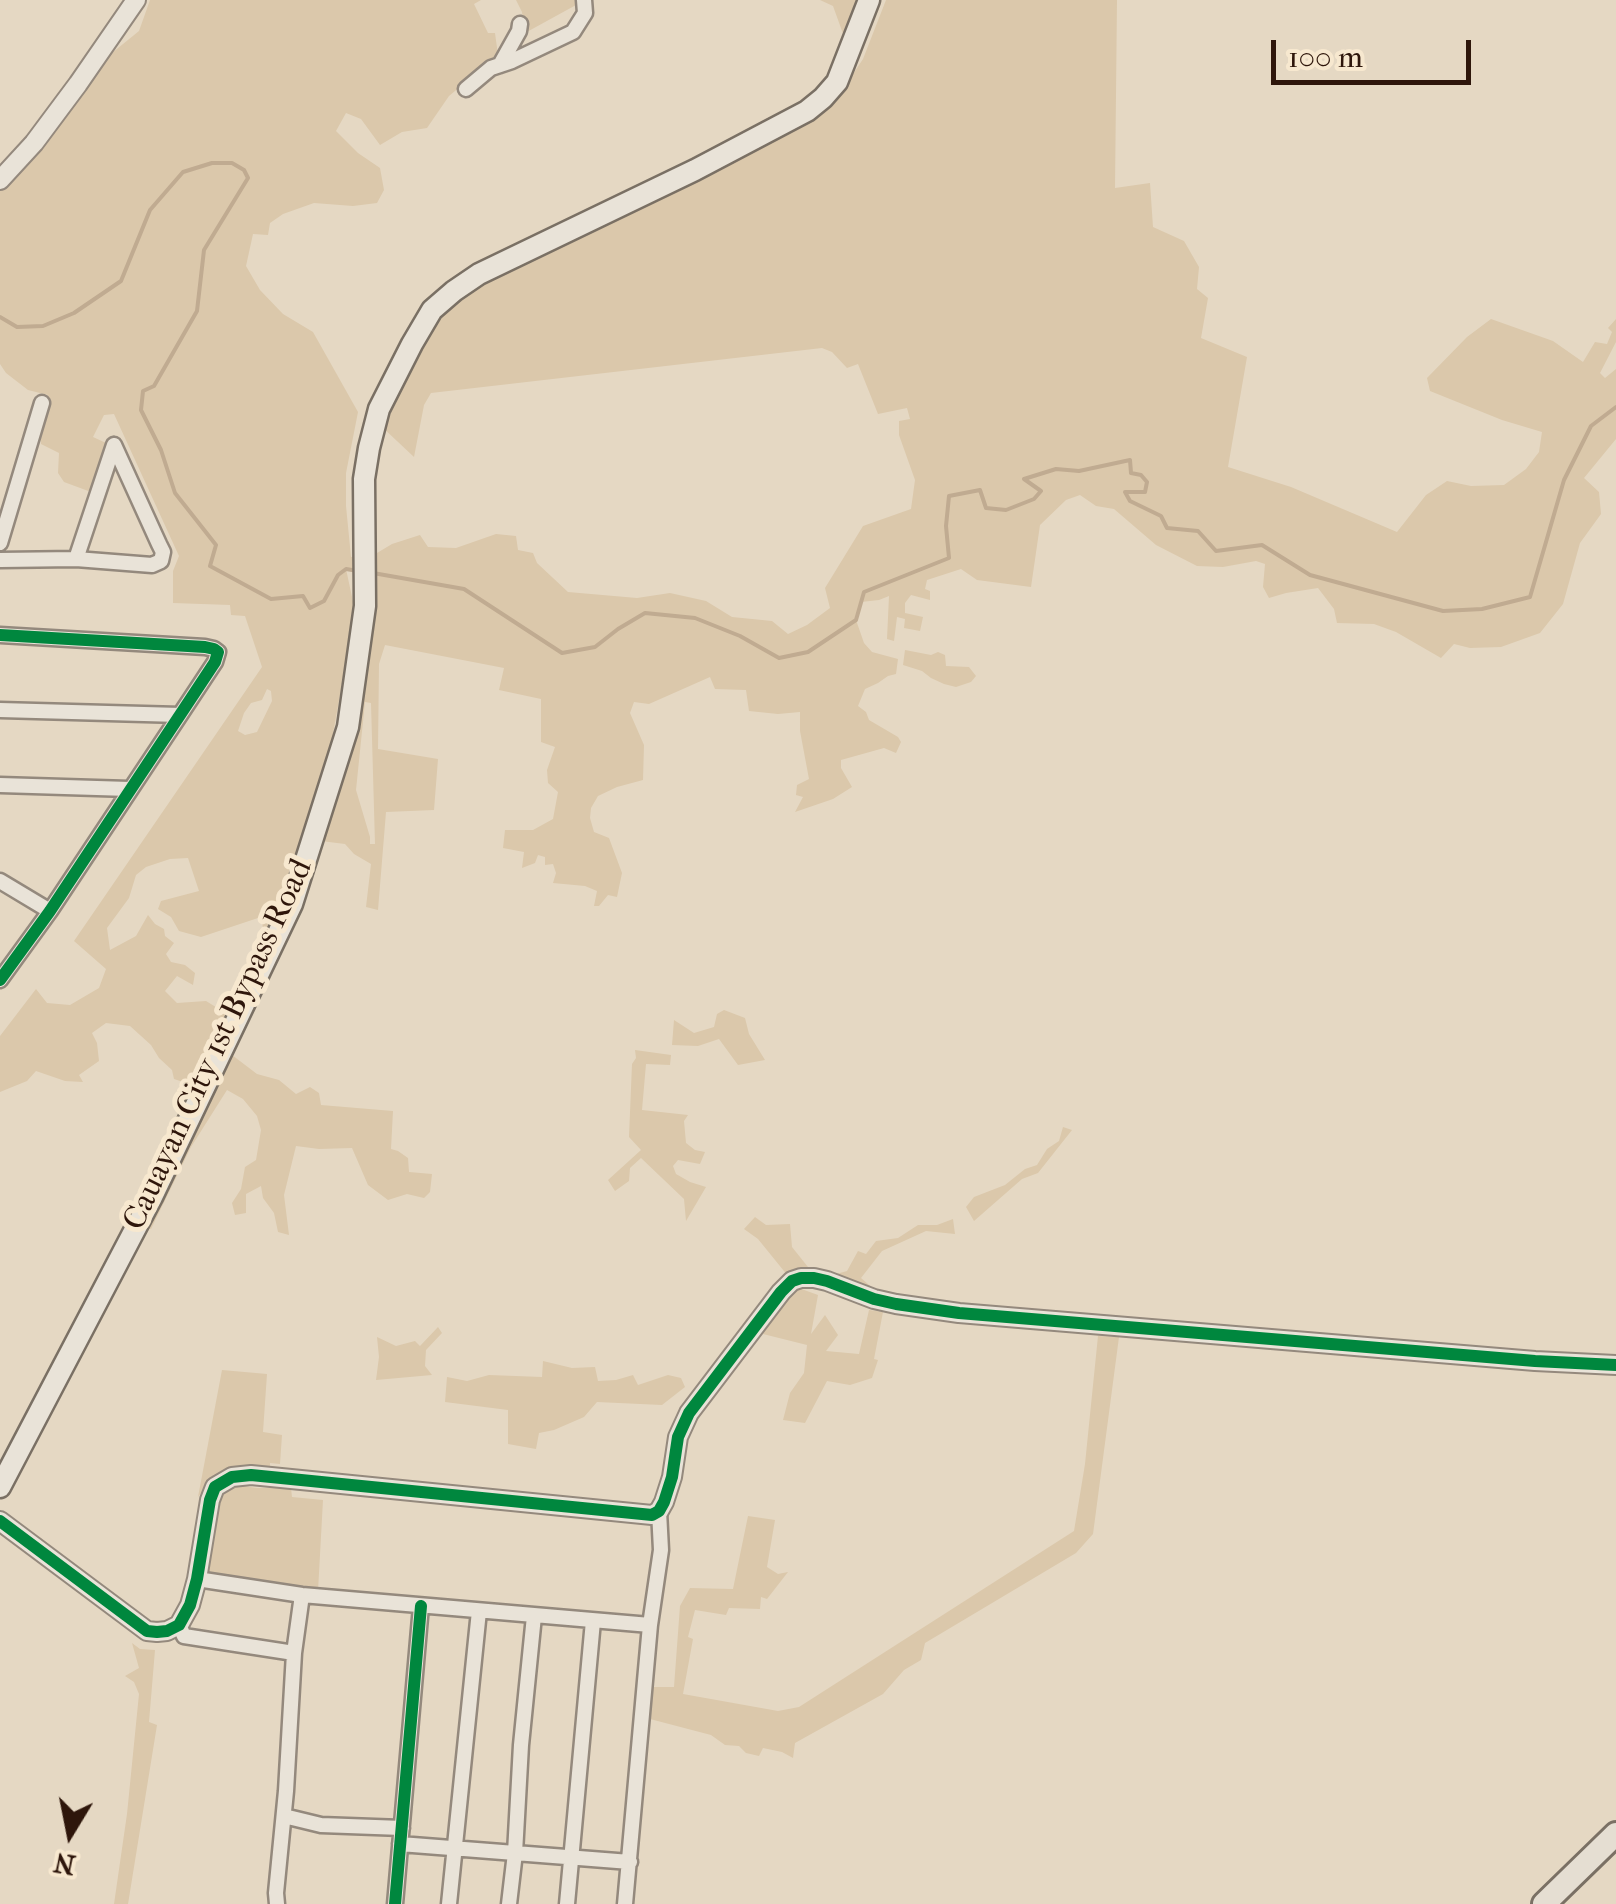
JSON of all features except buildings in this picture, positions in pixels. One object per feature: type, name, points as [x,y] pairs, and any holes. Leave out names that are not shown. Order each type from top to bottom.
[{"type":"highway","points":[[1544,1904],[1616,1834]]},
{"type":"main road","name":"Cauayan City 1st Bypass Road","points":[[0,1487],[152,1197],[292,904],[348,727],[365,606],[364,478],[379,409],[412,344],[432,310],[479,274],[695,170],[824,98],[837,82],[869,0]]},
{"type":"street","points":[[0,180],[34,143],[136,0]]},
{"type":"street","points":[[466,90],[491,68],[572,32],[584,13],[584,0]]},
{"type":"street","points":[[500,65],[520,24]]},
{"type":"street","points":[[0,543],[42,403]]},
{"type":"street","points":[[0,560],[158,564],[163,557],[160,544],[114,445],[76,559]]},
{"type":"street","points":[[0,635],[214,648],[218,652],[50,910],[2,975]]},
{"type":"street","points":[[0,710],[180,715]]},
{"type":"street","points":[[0,785],[128,790]]},
{"type":"street","points":[[0,880],[50,910]]},
{"type":"street","points":[[625,1904],[650,1625],[661,1550],[659,1511],[672,1477],[678,1437],[684,1422],[792,1280],[814,1278],[874,1299],[959,1313],[1616,1365]]},
{"type":"street","points":[[0,1521],[147,1631],[167,1631],[178,1624],[190,1605],[215,1487],[232,1477],[251,1474],[641,1514],[659,1511]]},
{"type":"street","points":[[197,1579],[302,1595],[650,1625]]},
{"type":"street","points":[[277,1904],[294,1653],[302,1595]]},
{"type":"street","points":[[395,1904],[420,1606]]},
{"type":"street","points":[[449,1904],[478,1611]]},
{"type":"street","points":[[509,1904],[534,1616]]},
{"type":"street","points":[[567,1904],[593,1620]]},
{"type":"street","points":[[178,1624],[184,1636],[294,1653]]},
{"type":"street","points":[[284,1816],[454,1848],[630,1862]]},
{"type":"shaded area","points":[[150,0],[481,0],[474,4],[488,33],[495,33],[498,55],[449,96],[427,128],[402,132],[380,145],[361,119],[346,113],[336,131],[380,168],[384,190],[377,203],[314,203],[270,223],[268,235],[253,234],[246,266],[260,290],[283,314],[313,332],[358,412],[346,473],[351,557],[372,556],[420,535],[428,547],[456,548],[496,534],[516,536],[518,550],[533,553],[537,563],[568,592],[637,598],[670,593],[706,601],[732,617],[772,621],[788,634],[830,608],[825,588],[863,526],[911,509],[915,480],[899,435],[899,421],[910,419],[907,408],[878,414],[858,364],[847,368],[832,352],[822,348],[431,393],[424,405],[414,457],[381,426],[434,322],[454,303],[482,281],[794,130],[833,104],[863,59],[886,0],[1117,0],[1115,188],[1150,183],[1153,227],[1184,241],[1199,267],[1197,289],[1208,298],[1201,338],[1247,357],[1228,467],[1291,487],[1397,532],[1426,495],[1447,481],[1471,486],[1504,485],[1526,469],[1539,452],[1542,432],[1430,391],[1427,378],[1467,337],[1491,319],[1553,341],[1583,362],[1595,342],[1607,344],[1612,332],[1608,328],[1616,319],[1616,342],[1600,373],[1605,378],[1616,369],[1616,439],[1584,478],[1599,492],[1601,514],[1580,543],[1563,604],[1540,633],[1501,647],[1454,644],[1441,658],[1374,624],[1337,623],[1334,609],[1318,588],[1269,598],[1263,587],[1265,564],[1256,561],[1223,567],[1197,566],[1156,545],[1114,509],[1096,506],[1080,495],[1066,500],[1040,525],[1031,587],[977,580],[961,569],[927,580],[925,589],[930,591],[930,600],[911,595],[905,603],[905,613],[923,617],[920,631],[904,628],[905,619],[897,617],[894,641],[887,639],[889,596],[861,602],[856,620],[864,643],[872,652],[898,659],[896,674],[865,689],[858,706],[869,720],[901,742],[896,753],[884,748],[841,760],[841,768],[852,787],[833,799],[795,812],[803,797],[796,795],[797,785],[809,779],[800,712],[749,711],[746,690],[715,689],[710,677],[649,704],[634,702],[630,713],[644,745],[643,780],[598,796],[591,808],[594,832],[609,838],[622,873],[617,897],[608,895],[599,906],[594,906],[597,891],[553,883],[556,873],[553,864],[545,865],[545,857],[538,855],[535,863],[522,868],[524,852],[503,848],[505,830],[533,830],[553,819],[558,792],[548,783],[547,770],[555,747],[541,742],[541,699],[499,690],[504,668],[385,645],[379,664],[378,749],[438,759],[434,810],[386,812],[378,910],[366,907],[371,864],[345,844],[321,841],[369,573],[346,569],[355,611],[311,834],[292,891],[198,1087],[174,1079],[172,1070],[130,1026],[106,1023],[92,1033],[99,1061],[79,1075],[83,1082],[65,1081],[36,1071],[27,1081],[0,1092],[0,1036],[36,989],[47,1003],[70,1005],[99,988],[106,969],[74,941],[262,667],[245,616],[231,615],[230,605],[173,603],[173,571],[179,556],[114,414],[104,415],[93,437],[106,443],[91,492],[64,482],[58,473],[59,453],[41,444],[48,395],[28,390],[0,364],[0,191],[22,171],[83,95],[107,57],[139,31]],"holes":[[[267,689],[272,701],[257,732],[245,735],[238,731],[244,713],[251,703],[262,700]],[[365,702],[371,703],[375,844],[370,844],[356,790]],[[188,858],[199,891],[161,901],[158,909],[171,917],[179,931],[201,937],[261,917],[263,928],[224,1012],[206,1001],[177,1003],[165,991],[177,976],[193,985],[195,973],[185,965],[171,962],[166,954],[174,943],[148,915],[136,936],[110,950],[107,928],[129,898],[136,875],[170,859]]]},
{"type":"shaded area","points":[[516,0],[576,0],[576,5],[525,33]]},
{"type":"shaded area","points":[[820,0],[859,0],[846,42],[833,6]]},
{"type":"shaded area","points":[[905,650],[931,655],[938,652],[945,655],[946,666],[969,667],[976,676],[956,687],[944,684],[903,665]]},
{"type":"shaded area","points":[[724,1010],[745,1018],[749,1034],[765,1060],[738,1065],[719,1039],[698,1046],[672,1045],[674,1020],[694,1033],[714,1027],[717,1014]]},
{"type":"shaded area","points":[[635,1050],[671,1055],[670,1065],[646,1064],[642,1110],[688,1115],[684,1121],[686,1143],[705,1152],[700,1164],[678,1160],[673,1166],[676,1174],[706,1187],[686,1221],[684,1199],[641,1158],[630,1168],[629,1181],[615,1191],[608,1180],[641,1150],[629,1137]]},
{"type":"shaded area","points":[[232,1055],[257,1074],[279,1080],[296,1094],[310,1087],[319,1093],[321,1105],[393,1111],[391,1149],[408,1158],[409,1172],[432,1174],[430,1192],[424,1198],[407,1194],[388,1200],[368,1185],[352,1148],[296,1146],[284,1195],[289,1235],[278,1232],[261,1186],[246,1194],[246,1213],[235,1215],[232,1203],[241,1189],[245,1167],[256,1160],[261,1130],[257,1116],[243,1099],[227,1090],[191,1147],[151,1229],[144,1226]]},
{"type":"shaded area","points":[[1063,1127],[1072,1130],[1038,1173],[1022,1179],[974,1221],[966,1207],[974,1197],[1005,1185],[1037,1165],[1047,1149],[1059,1141]]},
{"type":"shaded area","points":[[755,1217],[766,1225],[790,1224],[792,1247],[808,1267],[829,1276],[847,1271],[858,1251],[866,1254],[876,1241],[898,1238],[918,1225],[937,1225],[953,1219],[955,1234],[926,1231],[882,1251],[861,1278],[883,1297],[788,1276],[758,1239],[744,1229]]},
{"type":"shaded area","points":[[796,1287],[818,1295],[811,1334],[825,1315],[838,1335],[826,1351],[859,1354],[869,1310],[883,1312],[872,1378],[850,1385],[827,1381],[805,1423],[783,1420],[790,1393],[804,1373],[807,1345],[759,1333]]},
{"type":"shaded area","points":[[438,1327],[442,1333],[426,1350],[425,1366],[432,1375],[376,1380],[377,1337],[396,1346],[415,1341],[420,1346]]},
{"type":"shaded area","points":[[1098,1336],[1119,1337],[1093,1534],[1076,1553],[925,1643],[921,1660],[904,1670],[883,1694],[795,1743],[793,1758],[763,1748],[759,1756],[746,1753],[739,1746],[725,1745],[711,1735],[650,1719],[650,1687],[674,1687],[680,1606],[690,1588],[733,1589],[748,1516],[775,1520],[767,1567],[778,1574],[788,1572],[767,1599],[761,1597],[760,1609],[729,1608],[726,1615],[695,1610],[688,1637],[693,1639],[683,1694],[778,1711],[799,1707],[1074,1531]]},
{"type":"shaded area","points":[[543,1361],[572,1368],[595,1367],[598,1381],[633,1375],[638,1385],[668,1375],[681,1378],[685,1387],[662,1405],[597,1402],[584,1417],[539,1433],[536,1449],[508,1444],[508,1410],[445,1402],[447,1377],[467,1381],[489,1375],[542,1377]]},
{"type":"shaded area","points":[[222,1370],[267,1374],[263,1432],[282,1435],[280,1464],[270,1463],[270,1475],[212,1479],[198,1497]]},
{"type":"shaded area","points":[[237,1485],[291,1488],[292,1497],[323,1500],[318,1591],[199,1578],[221,1491]]},
{"type":"shaded area","points":[[132,1643],[140,1649],[155,1650],[149,1722],[157,1725],[128,1904],[114,1904],[139,1694],[134,1682],[125,1676],[139,1668]]},
{"type":"waterway","points":[[0,317],[17,327],[43,326],[74,313],[121,281],[150,210],[183,172],[212,163],[232,163],[244,170],[248,178],[204,250],[197,311],[154,386],[143,391],[141,410],[161,450],[175,493],[216,545],[210,566],[271,599],[303,596],[310,608],[324,601],[338,575],[346,569],[358,571]]},
{"type":"waterway","points":[[373,573],[464,589],[562,653],[595,647],[645,613],[695,618],[740,636],[779,658],[808,652],[856,620],[864,592],[949,558],[949,496],[980,490],[986,508],[1006,510],[1034,499],[1041,491],[1024,479],[1056,469],[1079,471],[1130,460],[1131,473],[1141,475],[1147,482],[1145,492],[1125,492],[1130,501],[1161,516],[1167,528],[1198,531],[1216,551],[1262,545],[1310,575],[1443,611],[1482,609],[1530,597],[1564,480],[1591,426],[1616,407]]},
{"type":"cycle path","points":[[0,635],[205,647],[218,652],[50,911],[0,980]]},
{"type":"cycle path","points":[[0,1521],[147,1631],[157,1632],[179,1625],[190,1605],[210,1500],[215,1487],[232,1477],[251,1475],[652,1515],[664,1502],[678,1437],[689,1413],[781,1292],[801,1278],[827,1281],[896,1304],[959,1313],[1616,1365]]},
{"type":"cycle path","points":[[395,1904],[421,1606]]}]
